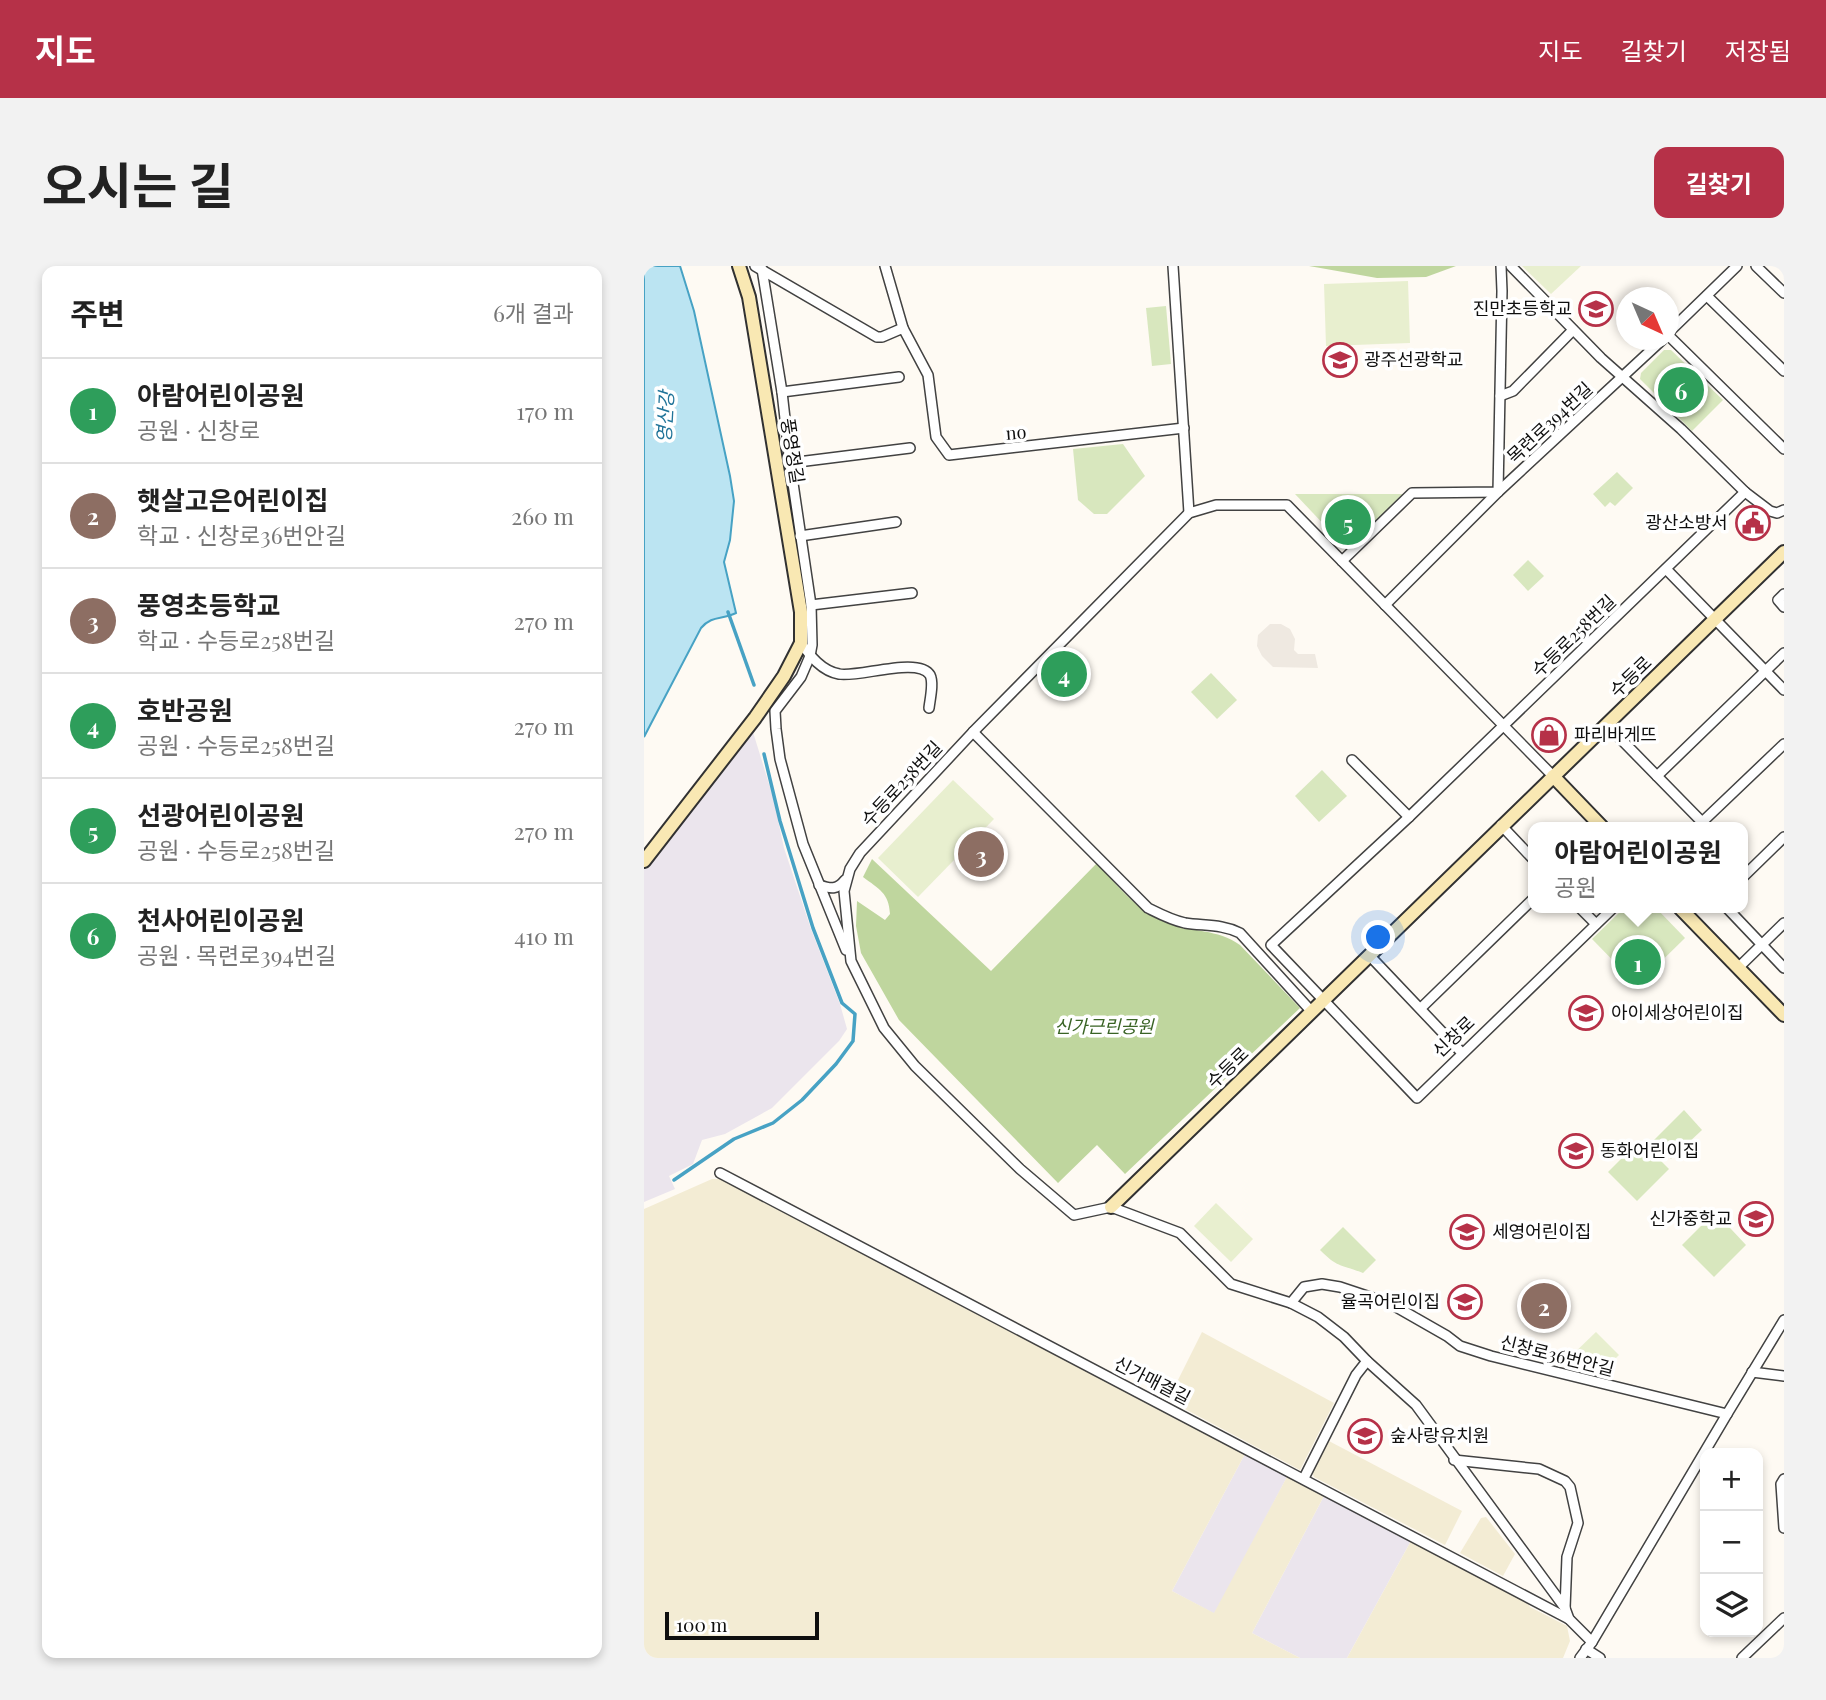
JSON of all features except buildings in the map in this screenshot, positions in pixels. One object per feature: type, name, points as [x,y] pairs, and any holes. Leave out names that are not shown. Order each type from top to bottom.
[{"type":"street","name":"풍영정길","points":[[644,861],[755,718],[784,676],[801,643],[801,612],[750,297],[739,266]]},
{"type":"street","points":[[885,266],[903,328]]},
{"type":"street","points":[[1173,266],[1189,513],[1216,505],[1287,505],[1597,822]]},
{"type":"street","name":"목련로394번길","points":[[1498,492],[1501,266]]},
{"type":"street","points":[[1511,266],[1573,330],[1745,492],[1770,511],[1777,513],[1784,510]]},
{"type":"street","points":[[1679,323],[1737,266]]},
{"type":"street","points":[[1756,266],[1784,293]]},
{"type":"street","name":"풍영정길","points":[[758,268],[877,337],[903,328]]},
{"type":"street","name":"풍영정길","points":[[758,268],[782,392],[811,605],[810,656],[801,677],[775,711],[780,759],[803,844],[851,961]]},
{"type":"street","points":[[1707,296],[1784,371]]},
{"type":"street","name":"no","points":[[903,328],[928,375],[936,437],[949,455],[1184,428]]},
{"type":"street","points":[[1500,396],[1513,391],[1573,330]]},
{"type":"street","points":[[1679,345],[1784,449]]},
{"type":"street","name":"목련로394번길","points":[[1385,605],[1498,492],[1651,350]]},
{"type":"street","points":[[782,392],[899,377]]},
{"type":"street","name":"풍영정길","points":[[790,463],[910,448]]},
{"type":"street","points":[[1342,561],[1412,493],[1498,492]]},
{"type":"street","name":"수등로258번길","points":[[1323,1001],[1271,945],[1409,817],[1745,492]]},
{"type":"street","name":"수등로258번길","points":[[1111,1207],[1074,1215],[1020,1169],[915,1066],[884,1028],[851,961],[844,891],[848,876],[860,853],[973,732],[1189,513]]},
{"type":"street","points":[[800,536],[896,522]]},
{"type":"street","name":"수등로","points":[[1111,1207],[1784,552]]},
{"type":"street","points":[[1666,569],[1784,690]]},
{"type":"street","points":[[811,605],[912,593]]},
{"type":"street","points":[[801,643],[821,666],[839,674],[901,668],[919,668],[928,672],[932,678],[929,708]]},
{"type":"street","points":[[1657,776],[1784,653]]},
{"type":"street","points":[[1607,725],[1697,822]]},
{"type":"street","points":[[973,732],[1142,902],[1168,918],[1184,923],[1229,928],[1240,933],[1312,1012]]},
{"type":"street","points":[[1703,822],[1784,744]]},
{"type":"street","points":[[1352,760],[1409,817]]},
{"type":"street","points":[[1501,825],[1528,854]]},
{"type":"street","points":[[1748,872],[1784,837]]},
{"type":"street","points":[[820,885],[831,889],[839,886],[848,876]]},
{"type":"street","points":[[1421,1008],[1528,904]]},
{"type":"street","points":[[1585,913],[1597,924]]},
{"type":"street","name":"신창로","points":[[1323,1001],[1417,1098],[1608,913]]},
{"type":"street","points":[[1685,913],[1784,1015]]},
{"type":"street","points":[[1732,913],[1784,968]]},
{"type":"street","points":[[1739,967],[1784,923]]},
{"type":"street","points":[[1369,955],[1462,1053]]},
{"type":"street","name":"신가매결길","points":[[720,1173],[1569,1619]]},
{"type":"street","name":"신가매결길","points":[[1111,1207],[1180,1233],[1231,1284],[1291,1303],[1318,1317],[1344,1337],[1416,1405],[1565,1608],[1569,1619],[1600,1658]]},
{"type":"street","name":"신창로36번안길","points":[[1291,1303],[1304,1287],[1322,1284],[1340,1287],[1391,1304],[1461,1346],[1515,1362],[1727,1414]]},
{"type":"street","points":[[1580,1658],[1784,1320]]},
{"type":"street","points":[[1304,1478],[1356,1375],[1367,1361]]},
{"type":"street","points":[[1752,1372],[1784,1376]]},
{"type":"street","name":"신가매결길","points":[[1454,1460],[1539,1469],[1565,1481],[1570,1487],[1578,1523],[1567,1557],[1565,1608]]},
{"type":"street","points":[[1784,1479],[1781,1484],[1784,1528]]},
{"type":"street","points":[[1742,1658],[1783,1620]]},
{"type":"shaded area","points":[[1270,624],[1281,624],[1290,629],[1295,639],[1294,650],[1298,654],[1315,654],[1318,668],[1273,667],[1257,646],[1258,635]]},
{"type":"shaded area","points":[[753,732],[773,797],[784,848],[847,1029],[839,1041],[772,1108],[725,1134],[702,1140],[693,1164],[669,1176],[675,1189],[644,1202],[644,869]]},
{"type":"shaded area","points":[[712,1179],[724,1179],[1246,1452],[1172,1591],[1214,1613],[1288,1475],[1325,1494],[1252,1633],[1300,1658],[644,1658],[644,1209]]},
{"type":"shaded area","points":[[1202,1332],[1334,1403],[1300,1470],[1168,1400]]},
{"type":"shaded area","points":[[1327,1440],[1462,1511],[1445,1545],[1314,1477],[1311,1470]]},
{"type":"shaded area","points":[[1246,1452],[1288,1475],[1215,1614],[1172,1591]]},
{"type":"shaded area","points":[[1325,1494],[1412,1539],[1347,1658],[1300,1658],[1252,1633]]},
{"type":"shaded area","points":[[1486,1517],[1515,1554],[1503,1576],[1460,1553],[1481,1518]]},
{"type":"shaded area","points":[[1412,1539],[1527,1601],[1530,1607],[1567,1626],[1570,1641],[1563,1658],[1347,1658]]},
{"type":"green space","points":[[1309,266],[1456,266],[1426,277],[1377,278]]},
{"type":"green space","points":[[1522,266],[1581,266],[1551,294]]},
{"type":"green space","points":[[1408,281],[1410,343],[1326,346],[1324,284]]},
{"type":"green space","points":[[1166,306],[1171,364],[1152,366],[1146,308]]},
{"type":"green space","points":[[1664,350],[1671,350],[1723,400],[1692,431],[1640,379],[1641,373]]},
{"type":"green space","points":[[1123,444],[1145,476],[1107,514],[1094,514],[1078,500],[1073,449]]},
{"type":"green space","points":[[1617,472],[1633,488],[1615,506],[1610,502],[1605,507],[1593,494]]},
{"type":"green space","points":[[1295,494],[1403,494],[1347,549]]},
{"type":"green space","points":[[1528,560],[1544,576],[1528,591],[1513,575]]},
{"type":"green space","points":[[1075,656],[1082,663],[1052,692],[1046,684]]},
{"type":"green space","points":[[1211,673],[1237,700],[1217,719],[1191,692]]},
{"type":"green space","points":[[1322,770],[1347,796],[1319,822],[1295,796]]},
{"type":"green space","points":[[953,780],[994,819],[918,897],[878,858]]},
{"type":"green space","name":"신가근린공원","points":[[872,859],[991,971],[1097,863],[1129,898],[1157,918],[1176,926],[1214,933],[1240,945],[1300,1008],[1125,1174],[1097,1145],[1058,1183],[899,1020],[861,953],[856,926],[857,901],[885,920],[890,914],[885,896],[863,877]]},
{"type":"green space","points":[[1619,913],[1661,913],[1685,938],[1637,985],[1592,939]]},
{"type":"green space","points":[[1684,1110],[1702,1130],[1671,1159],[1654,1140]]},
{"type":"green space","points":[[1640,1140],[1669,1169],[1637,1201],[1608,1172]]},
{"type":"green space","points":[[1216,1203],[1253,1239],[1231,1262],[1194,1226]]},
{"type":"green space","points":[[1715,1212],[1746,1245],[1714,1277],[1682,1245]]},
{"type":"green space","points":[[1343,1227],[1376,1260],[1363,1273],[1335,1263],[1320,1250]]},
{"type":"green space","points":[[1596,1332],[1619,1355],[1601,1373],[1575,1368],[1567,1360]]},
{"type":"water","name":"영산강","points":[[644,266],[680,266],[694,311],[734,501],[730,540],[724,562],[736,613],[713,619],[701,628],[644,737]]},
{"type":"waterway","points":[[728,612],[754,685]]},
{"type":"waterway","points":[[674,1180],[734,1139],[773,1123],[802,1100],[836,1064],[853,1041],[855,1014],[842,1003],[813,928],[780,821],[764,754]]},
{"type":"place","name":"진만초등학교","points":[[1596,309]]},
{"type":"place","name":"광주선광학교","points":[[1340,360]]},
{"type":"place","name":"천사어린이공원","points":[[1681,390]]},
{"type":"place","name":"선광어린이공원","points":[[1348,522]]},
{"type":"place","name":"광산소방서","points":[[1753,523]]},
{"type":"place","name":"호반공원","points":[[1064,674]]},
{"type":"place","name":"파리바게뜨","points":[[1549,735]]},
{"type":"place","name":"풍영초등학교","points":[[981,854]]},
{"type":"place","name":"아람어린이공원","points":[[1638,962]]},
{"type":"place","name":"아이세상어린이집","points":[[1586,1013]]},
{"type":"place","name":"동화어린이집","points":[[1576,1151]]},
{"type":"place","name":"신가중학교","points":[[1756,1219]]},
{"type":"place","name":"세영어린이집","points":[[1467,1232]]},
{"type":"place","name":"율곡어린이집","points":[[1465,1302]]},
{"type":"place","name":"햇살고은어린이집","points":[[1544,1306]]},
{"type":"place","name":"숲사랑유치원","points":[[1365,1436]]}]
